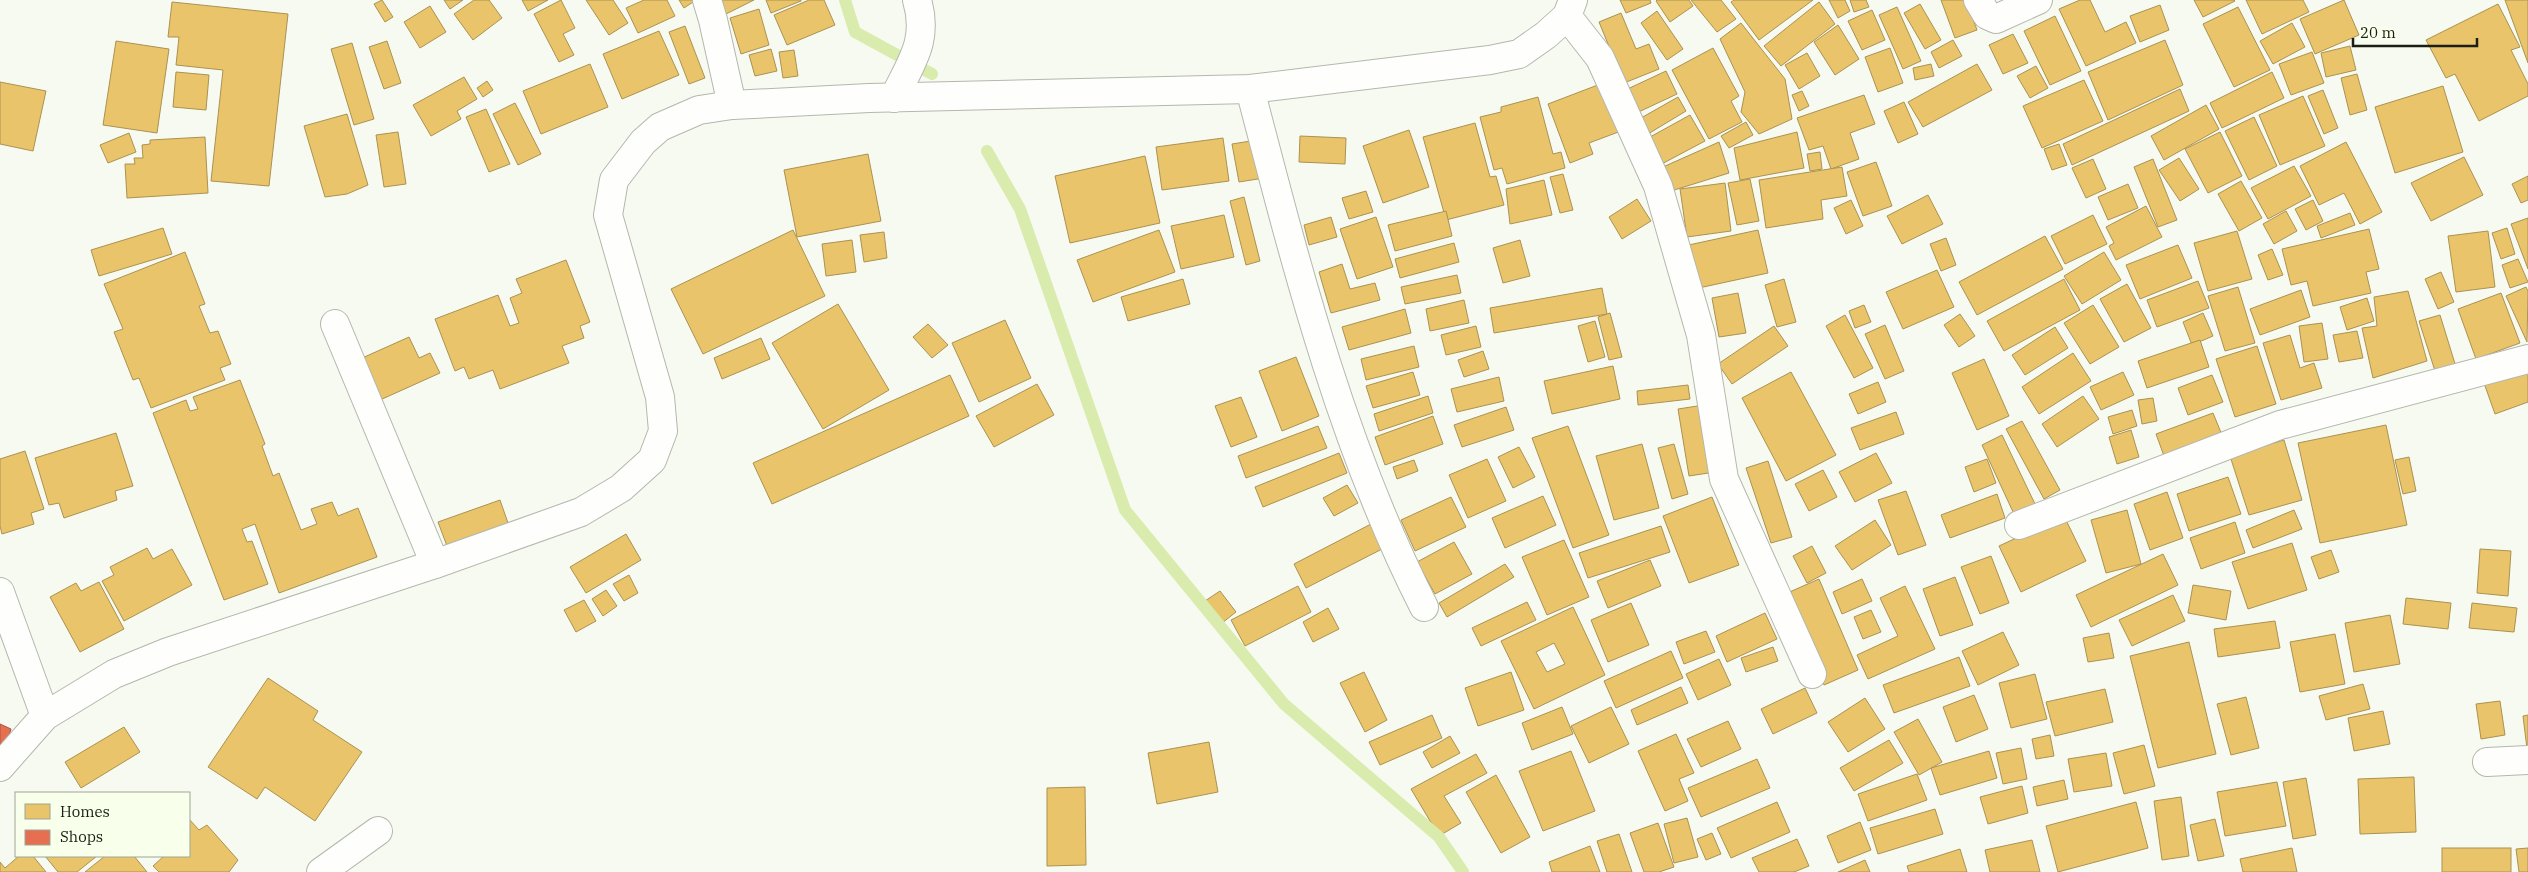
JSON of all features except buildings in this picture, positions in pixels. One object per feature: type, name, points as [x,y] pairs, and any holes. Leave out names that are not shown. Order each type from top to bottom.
[{"type":"street","points":[[707,0],[732,104]]},
{"type":"street","points":[[894,98],[921,38],[922,18],[917,0]]},
{"type":"street","points":[[1978,0],[1987,15],[1996,19],[2038,0]]},
{"type":"street","points":[[0,767],[45,716],[114,674],[168,652],[435,564],[580,512],[621,488],[652,460],[663,431],[660,397],[608,215],[614,180],[643,142],[660,127],[699,110],[732,104],[1250,89],[1490,60],[1519,54],[1546,36],[1570,8],[1600,58],[1658,186],[1701,335],[1724,479],[1812,674]]},
{"type":"street","points":[[1250,89],[1296,265],[1364,476],[1424,607]]},
{"type":"street","points":[[335,324],[435,564]]},
{"type":"street","points":[[2019,525],[2280,425],[2528,359]]},
{"type":"street","points":[[0,592],[45,716]]},
{"type":"street","points":[[2487,762],[2528,760]]},
{"type":"street","points":[[321,872],[378,831]]},
{"type":"waterway","points":[[845,0],[855,32],[932,74]]},
{"type":"waterway","points":[[987,151],[1020,209],[1125,510],[1284,704],[1439,837],[1463,872]]}]
